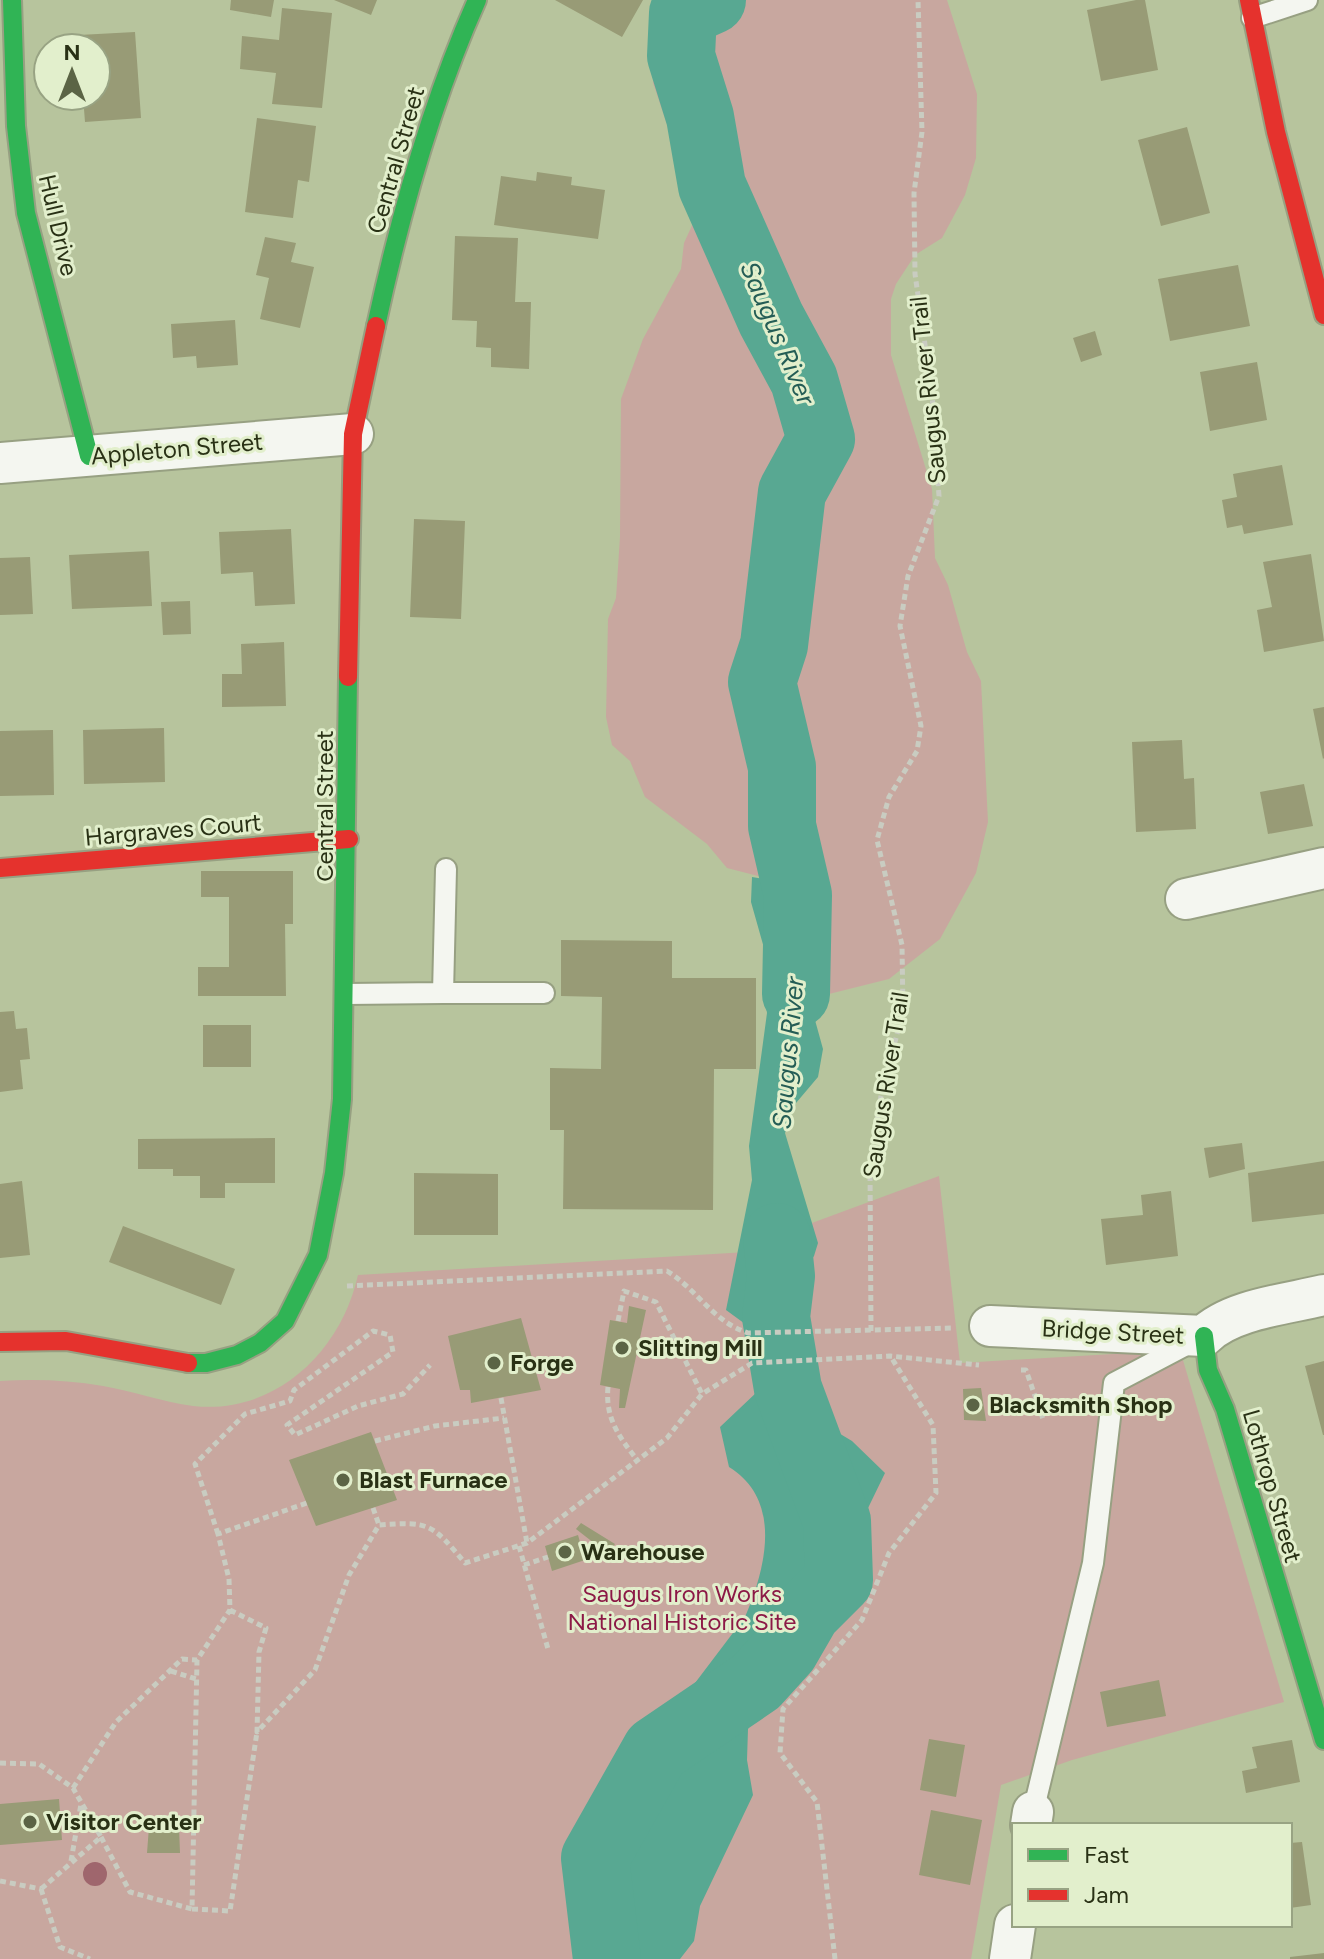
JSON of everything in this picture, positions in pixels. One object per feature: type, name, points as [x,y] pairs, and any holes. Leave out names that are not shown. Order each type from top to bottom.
[{"type":"street","name":"Hull Drive","points":[[12,0],[16,126],[26,213],[89,456]]},
{"type":"street","name":"Central Street","points":[[0,1342],[66,1341],[182,1363],[206,1363],[237,1355],[260,1343],[285,1321],[318,1255],[334,1173],[342,1099],[349,839],[348,601],[353,434],[383,295],[426,138],[450,61],[477,0]]},
{"type":"street","points":[[1251,9],[1276,132],[1324,315]]},
{"type":"street","name":"Appleton Street","points":[[0,463],[353,434]]},
{"type":"street","name":"Hargraves Court","points":[[0,868],[349,839]]},
{"type":"street","points":[[1186,899],[1324,868]]},
{"type":"street","name":"Bridge Street","points":[[990,1326],[1204,1336],[1213,1327],[1246,1315],[1324,1295]]},
{"type":"street","name":"Lothrop Street","points":[[1204,1336],[1208,1370],[1225,1409],[1324,1740]]},
{"type":"street","points":[[1010,1959],[1015,1927]]},
{"type":"lane","points":[[1251,9],[1307,0]]},
{"type":"lane","points":[[443,993],[446,869]]},
{"type":"lane","points":[[346,994],[544,993]]},
{"type":"lane","points":[[1032,1819],[1093,1563],[1114,1383],[1204,1336]]},
{"type":"path","name":"Saugus River Trail","points":[[871,1331],[870,1166],[881,1096],[903,1011],[902,945],[877,840],[889,797],[917,751],[921,726],[900,626],[908,576],[939,496],[932,394],[915,274],[914,193],[922,132],[918,0]]},
{"type":"path","points":[[302,1288],[667,1271],[685,1283],[726,1326],[748,1333],[990,1326]]},
{"type":"path","points":[[618,1321],[624,1291],[656,1302],[702,1394]]},
{"type":"path","points":[[192,1909],[197,1660],[230,1610],[229,1579],[195,1464],[245,1414],[290,1401],[294,1390],[373,1331],[390,1335],[393,1352],[287,1425],[295,1435],[358,1406],[403,1394],[430,1365]]},
{"type":"path","points":[[835,1959],[817,1802],[780,1753],[783,1709],[862,1620],[889,1553],[936,1493],[933,1425],[890,1356]]},
{"type":"path","points":[[379,1525],[419,1521],[444,1538],[465,1563],[527,1543],[667,1438],[702,1394],[752,1363],[890,1356],[981,1366]]},
{"type":"path","points":[[1011,1369],[1026,1370],[1043,1419]]},
{"type":"path","points":[[608,1387],[608,1415],[638,1461]]},
{"type":"path","points":[[501,1398],[527,1543]]},
{"type":"path","points":[[375,1441],[435,1426],[504,1418]]},
{"type":"path","points":[[218,1534],[307,1503]]},
{"type":"path","points":[[373,1508],[379,1525]]},
{"type":"path","points":[[257,1732],[315,1670],[349,1575],[379,1525]]},
{"type":"path","points":[[519,1546],[548,1649]]},
{"type":"path","points":[[524,1565],[548,1557]]},
{"type":"path","points":[[0,1763],[39,1764],[73,1788],[130,1892],[192,1909],[230,1911],[257,1732],[259,1652],[266,1628],[230,1610]]},
{"type":"path","points":[[73,1788],[116,1722],[182,1659],[197,1660]]},
{"type":"path","points":[[171,1671],[196,1679]]},
{"type":"path","points":[[71,1863],[81,1803]]},
{"type":"path","points":[[41,1889],[101,1837]]},
{"type":"path","points":[[0,1881],[41,1889]]},
{"type":"path","points":[[41,1889],[60,1947],[90,1959]]},
{"type":"green space","points":[[668,0],[947,0],[977,94],[976,158],[965,195],[942,238],[915,255],[896,284],[891,299],[891,355],[932,489],[935,558],[948,585],[967,652],[981,681],[988,822],[976,873],[940,939],[889,979],[809,999],[798,947],[798,901],[777,881],[727,868],[707,844],[645,797],[630,761],[612,745],[606,717],[608,619],[616,598],[620,537],[621,399],[643,339],[681,269],[684,243],[694,221],[689,160],[671,136],[653,83],[655,44]]},
{"type":"green space","name":"Saugus Iron Works National Historic Site","points":[[939,1176],[960,1363],[1180,1350],[1284,1702],[1072,1760],[1001,1785],[971,1959],[0,1959],[0,1381],[52,1380],[90,1384],[193,1406],[223,1406],[251,1400],[277,1389],[300,1373],[320,1353],[337,1329],[358,1275],[764,1251],[793,1230]]},
{"type":"water","points":[[752,877],[777,881],[798,901],[802,973],[823,1049],[818,1077],[796,1103],[785,1133],[818,1243],[814,1256],[783,1302],[777,1336],[798,1406],[852,1441],[885,1473],[809,1630],[759,1703],[748,1729],[747,1760],[753,1795],[700,1906],[694,1941],[680,1959],[597,1959],[618,1925],[624,1885],[667,1720],[745,1617],[763,1557],[763,1516],[757,1497],[746,1481],[729,1467],[720,1427],[758,1391],[764,1375],[752,1329],[726,1310],[752,1180],[749,1146],[767,1013],[764,948],[751,902]]},
{"type":"building","points":[[231,0],[274,0],[271,17],[230,10]]},
{"type":"building","points":[[334,0],[377,0],[371,15]]},
{"type":"building","points":[[555,0],[643,0],[622,37]]},
{"type":"building","points":[[1145,0],[1158,70],[1101,81],[1087,10]]},
{"type":"building","points":[[282,8],[332,13],[322,108],[272,104],[276,73],[240,69],[242,36],[279,40]]},
{"type":"building","points":[[135,32],[141,118],[85,122],[84,112],[112,112],[112,33]]},
{"type":"building","points":[[257,118],[316,126],[309,182],[298,180],[293,218],[245,212]]},
{"type":"building","points":[[1187,127],[1210,213],[1161,226],[1138,140]]},
{"type":"building","points":[[537,172],[572,177],[571,185],[605,190],[598,239],[494,225],[501,176],[536,181]]},
{"type":"building","points":[[455,236],[518,238],[515,302],[531,302],[529,369],[491,367],[491,348],[476,347],[477,321],[452,320]]},
{"type":"building","points":[[265,237],[296,243],[291,262],[314,267],[300,328],[260,319],[269,278],[256,275]]},
{"type":"building","points":[[1238,265],[1250,326],[1170,341],[1158,279]]},
{"type":"building","points":[[235,320],[238,365],[197,368],[196,356],[173,358],[171,324]]},
{"type":"building","points":[[1095,331],[1102,355],[1081,362],[1073,338]]},
{"type":"building","points":[[1257,362],[1267,420],[1210,431],[1200,372]]},
{"type":"building","points":[[1282,465],[1293,525],[1244,534],[1242,525],[1227,528],[1222,500],[1237,497],[1233,474]]},
{"type":"building","points":[[414,519],[465,521],[461,619],[410,617]]},
{"type":"building","points":[[291,529],[295,604],[255,606],[253,572],[221,574],[219,532]]},
{"type":"building","points":[[149,551],[152,606],[72,609],[69,555]]},
{"type":"building","points":[[1311,554],[1324,641],[1264,652],[1257,610],[1272,607],[1263,562]]},
{"type":"building","points":[[30,557],[33,614],[0,615],[0,558]]},
{"type":"building","points":[[190,601],[191,634],[163,635],[161,602]]},
{"type":"building","points":[[284,642],[286,706],[222,707],[222,674],[242,674],[241,644]]},
{"type":"building","points":[[1324,707],[1324,758],[1323,759],[1313,709]]},
{"type":"building","points":[[164,728],[165,782],[84,784],[83,730]]},
{"type":"building","points":[[53,730],[54,795],[0,796],[0,731]]},
{"type":"building","points":[[1182,740],[1184,779],[1194,778],[1196,829],[1136,832],[1132,742]]},
{"type":"building","points":[[1304,784],[1313,826],[1268,834],[1260,792]]},
{"type":"building","points":[[201,871],[293,871],[293,924],[285,924],[286,996],[198,996],[198,967],[229,967],[229,897],[201,897]]},
{"type":"building","points":[[561,940],[672,941],[672,978],[756,978],[756,1069],[714,1069],[713,1210],[563,1209],[564,1130],[550,1130],[550,1068],[601,1069],[602,997],[561,996]]},
{"type":"building","points":[[14,1011],[16,1029],[27,1028],[30,1059],[20,1060],[23,1089],[0,1092],[0,1012]]},
{"type":"building","points":[[203,1025],[251,1025],[251,1067],[203,1067]]},
{"type":"building","points":[[275,1138],[275,1183],[225,1183],[225,1198],[200,1198],[200,1176],[173,1176],[173,1169],[138,1169],[138,1139]]},
{"type":"building","points":[[1242,1143],[1245,1169],[1209,1178],[1204,1148]]},
{"type":"building","points":[[1324,1161],[1324,1214],[1252,1222],[1248,1173]]},
{"type":"building","points":[[414,1173],[498,1174],[498,1235],[414,1235]]},
{"type":"building","points":[[22,1181],[30,1255],[0,1258],[0,1184]]},
{"type":"building","points":[[1171,1191],[1178,1256],[1106,1265],[1101,1219],[1143,1215],[1141,1195]]},
{"type":"building","points":[[123,1226],[235,1269],[221,1305],[109,1262]]},
{"type":"building","name":"Slitting Mill","points":[[629,1306],[646,1310],[625,1408],[619,1408],[620,1389],[600,1385],[610,1320],[627,1323]]},
{"type":"building","name":"Forge","points":[[521,1318],[541,1390],[471,1403],[470,1390],[460,1390],[448,1336]]},
{"type":"building","points":[[1324,1361],[1324,1435],[1323,1435],[1305,1366]]},
{"type":"building","name":"Blacksmith Shop","points":[[981,1388],[986,1421],[964,1420],[963,1389]]},
{"type":"building","name":"Blast Furnace","points":[[371,1432],[397,1500],[316,1526],[289,1460]]},
{"type":"building","points":[[581,1523],[615,1544],[608,1554],[576,1529]]},
{"type":"building","name":"Warehouse","points":[[578,1535],[585,1560],[552,1571],[545,1546]]},
{"type":"building","points":[[1159,1680],[1166,1716],[1107,1727],[1100,1692]]},
{"type":"building","points":[[929,1739],[965,1745],[956,1797],[920,1790]]},
{"type":"building","points":[[1292,1740],[1300,1782],[1246,1793],[1242,1771],[1257,1768],[1252,1747]]},
{"type":"building","name":"Visitor Center","points":[[59,1799],[62,1840],[0,1845],[0,1804]]},
{"type":"building","points":[[931,1810],[982,1820],[970,1885],[919,1875]]},
{"type":"building","points":[[149,1827],[179,1827],[180,1853],[147,1853]]},
{"type":"building","points":[[1302,1842],[1311,1905],[1292,1908],[1292,1843]]},
{"type":"building","points":[[1324,1953],[1324,1959],[1290,1959],[1290,1957]]},
{"type":"waterway","name":"Saugus River","points":[[712,0],[683,13],[681,56],[700,117],[712,186],[771,319],[804,380],[821,439],[792,492],[774,645],[762,682],[782,767],[782,826],[798,895],[796,994]]},
{"type":"waterway","name":"Saugus River","points":[[607,1959],[595,1858],[656,1750],[756,1682],[785,1650],[807,1612],[839,1580],[837,1521],[788,1389],[776,1317],[781,1276],[777,1237]]},
{"type":"traffic: fast","points":[[12,0],[16,126],[26,213],[89,456]]},
{"type":"traffic: fast","points":[[376,326],[418,160],[445,79],[477,0]]},
{"type":"traffic: fast","points":[[188,1363],[206,1363],[237,1355],[260,1343],[285,1321],[318,1255],[334,1173],[342,1099],[348,677]]},
{"type":"traffic: fast","points":[[1204,1336],[1208,1370],[1225,1409],[1324,1740]]},
{"type":"traffic: jam","points":[[1249,0],[1276,132],[1324,315]]},
{"type":"traffic: jam","points":[[348,677],[353,434],[376,326]]},
{"type":"traffic: jam","points":[[0,868],[349,839]]},
{"type":"traffic: jam","points":[[0,1342],[66,1341],[188,1363]]},
{"type":"place","name":"Slitting Mill","points":[[622,1348]]},
{"type":"place","name":"Forge","points":[[494,1363]]},
{"type":"place","name":"Blacksmith Shop","points":[[973,1405]]},
{"type":"place","name":"Blast Furnace","points":[[343,1480]]},
{"type":"place","name":"Warehouse","points":[[565,1552]]},
{"type":"place","name":"Visitor Center","points":[[30,1822]]}]
